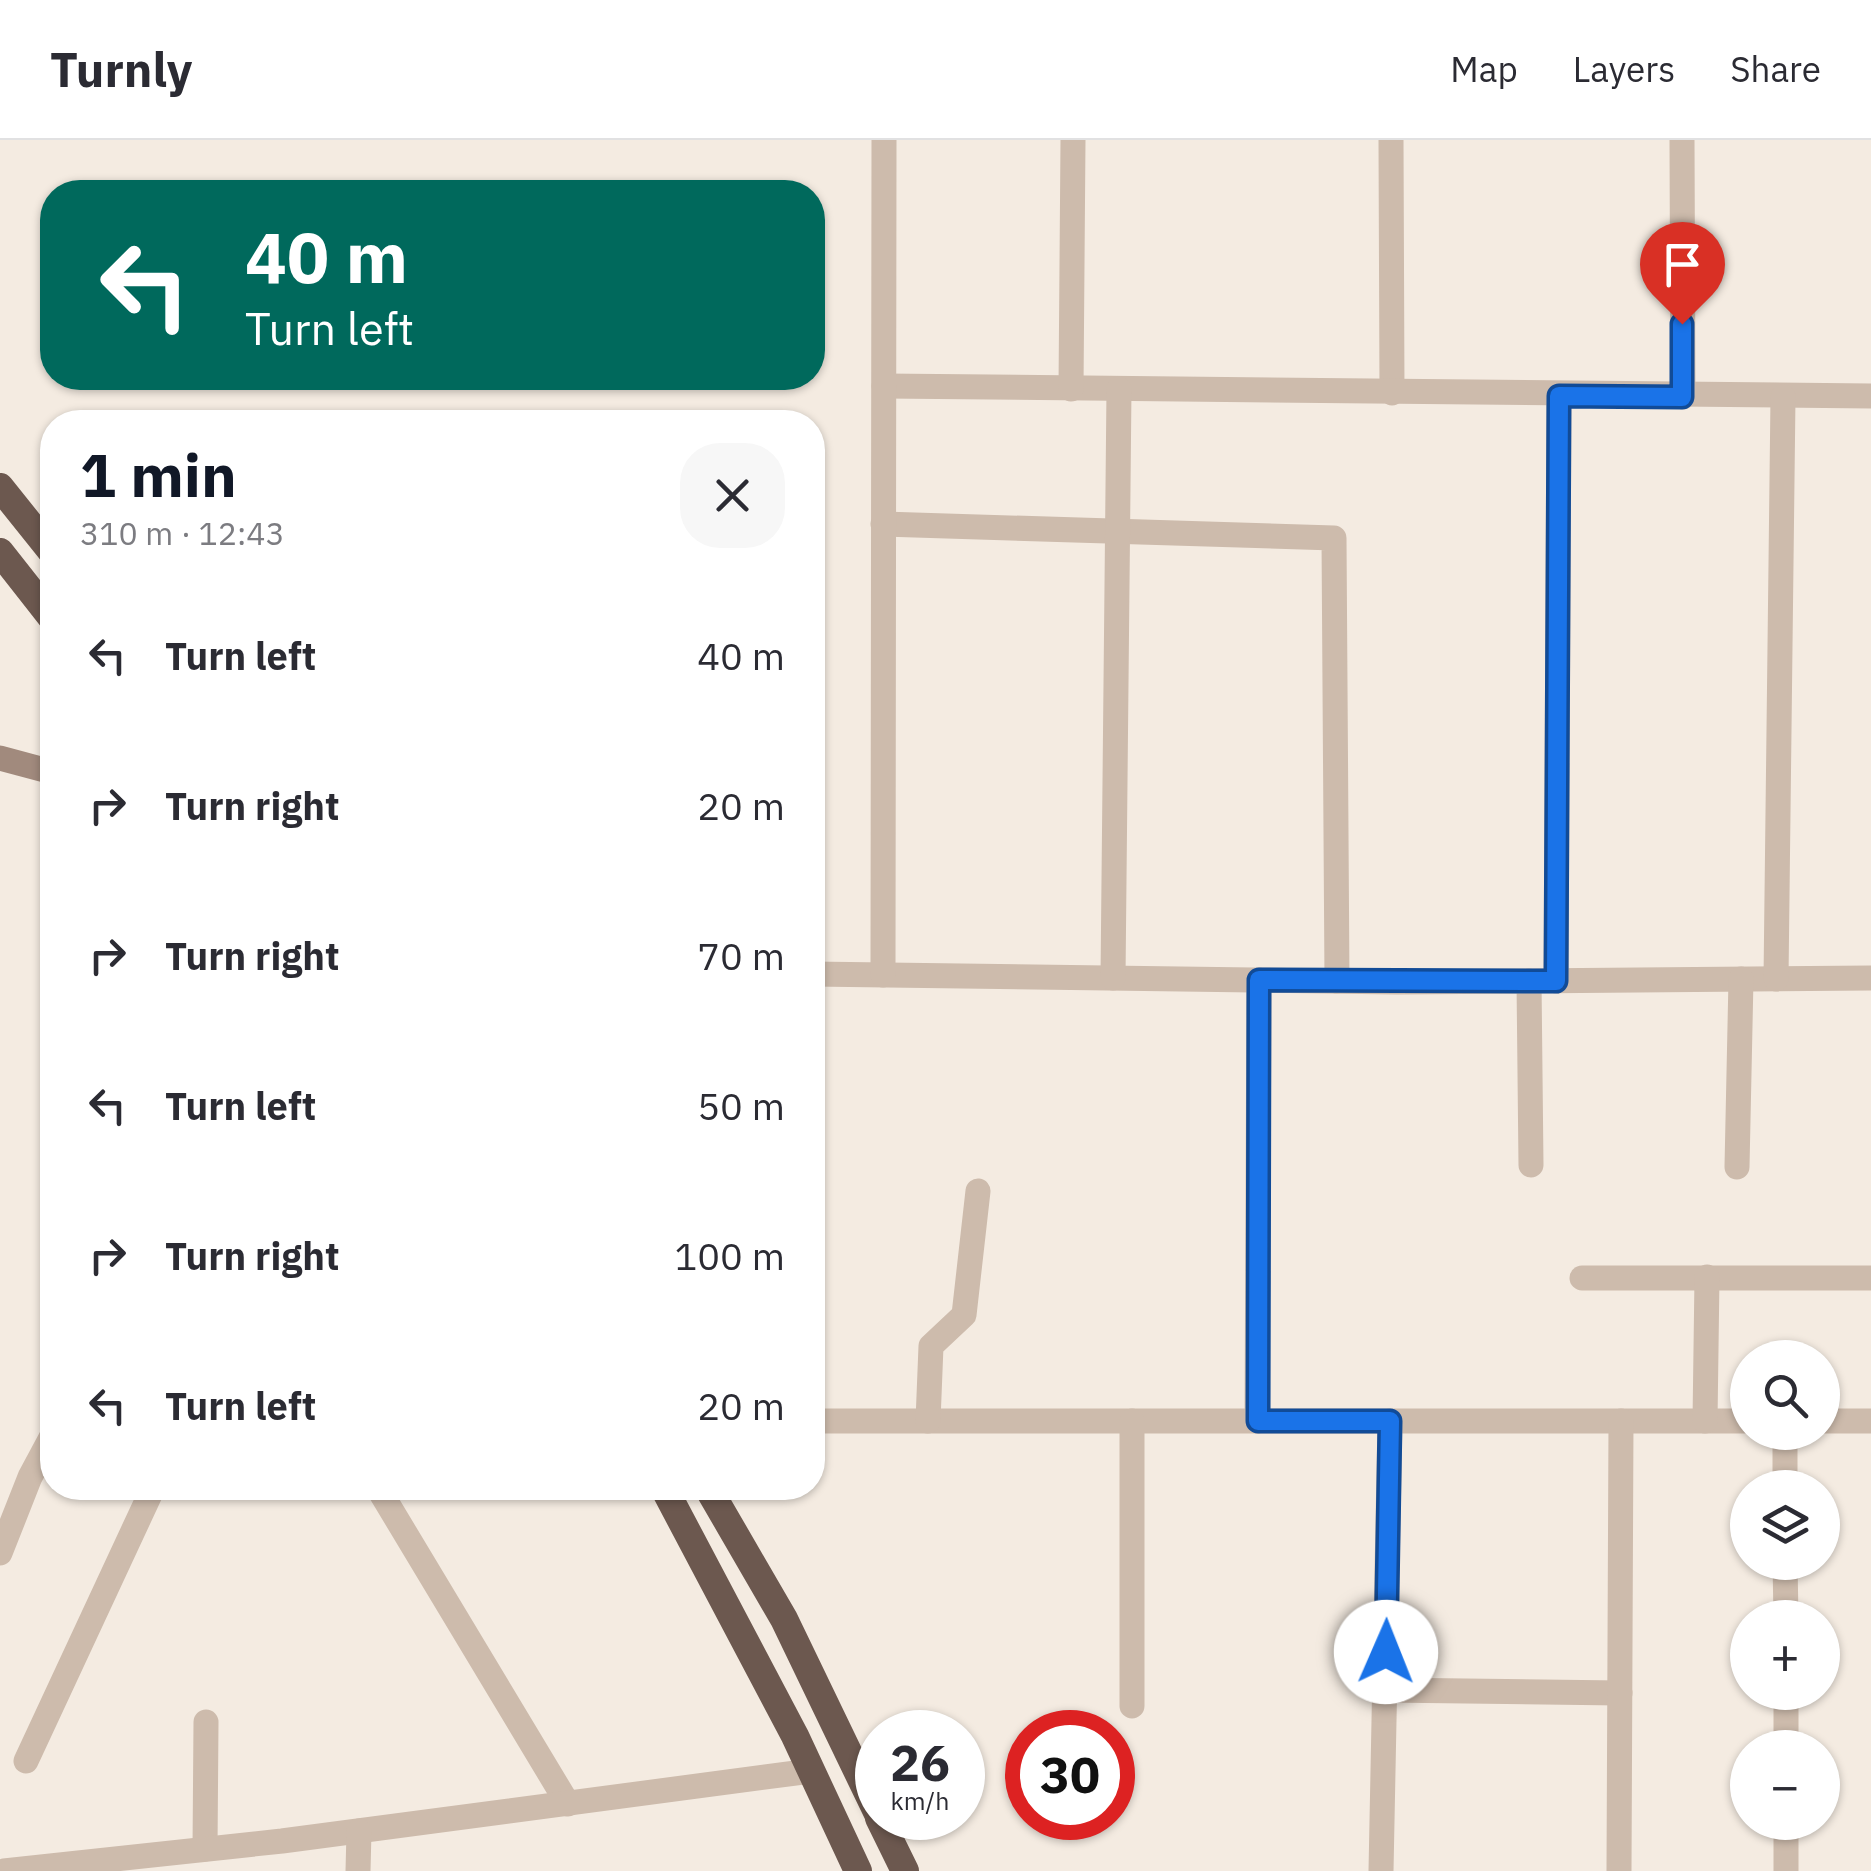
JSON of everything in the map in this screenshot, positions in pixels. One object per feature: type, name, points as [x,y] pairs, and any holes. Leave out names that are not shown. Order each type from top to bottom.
[{"type":"highway","points":[[0,488],[40,537]]},
{"type":"highway","points":[[0,552],[40,603]]},
{"type":"highway","points":[[670,1500],[747,1642],[858,1871]]},
{"type":"highway","points":[[715,1500],[784,1619],[855,1768]]},
{"type":"highway","points":[[747,1642],[784,1619]]},
{"type":"highway","points":[[890,1840],[905,1871]]},
{"type":"main road","points":[[0,758],[40,769]]},
{"type":"street","points":[[882,975],[884,140]]},
{"type":"street","points":[[1071,388],[1074,140]]},
{"type":"street","points":[[1390,140],[1392,393]]},
{"type":"street","points":[[1682,140],[1682,397]]},
{"type":"street","points":[[884,386],[1559,396],[1871,396]]},
{"type":"street","points":[[1113,978],[1119,389]]},
{"type":"street","points":[[1556,981],[1559,396]]},
{"type":"street","points":[[1776,979],[1783,397]]},
{"type":"street","points":[[883,524],[1334,538],[1337,981]]},
{"type":"street","points":[[825,974],[1337,981],[1871,978]]},
{"type":"street","points":[[1737,1166],[1741,979]]},
{"type":"street","points":[[1258,1421],[1259,980]]},
{"type":"street","points":[[1529,981],[1531,1165]]},
{"type":"street","points":[[928,1421],[931,1346],[964,1315],[978,1191]]},
{"type":"street","points":[[1706,1421],[1707,1277]]},
{"type":"street","points":[[1582,1278],[1871,1278]]},
{"type":"street","points":[[825,1421],[1730,1421]]},
{"type":"street","points":[[1132,1421],[1132,1706]]},
{"type":"street","points":[[1381,1871],[1390,1421]]},
{"type":"street","points":[[1620,1871],[1622,1421]]},
{"type":"street","points":[[1840,1421],[1871,1421]]},
{"type":"street","points":[[0,1553],[40,1463]]},
{"type":"street","points":[[26,1761],[147,1500]]},
{"type":"street","points":[[385,1500],[568,1804]]},
{"type":"street","points":[[1385,1690],[1620,1693]]},
{"type":"street","points":[[205,1849],[206,1722]]},
{"type":"street","points":[[4,1871],[168,1862],[205,1849],[812,1772]]},
{"type":"street","points":[[358,1871],[359,1831]]},
{"type":"street","points":[[1786,1840],[1786,1871]]},
{"type":"route","points":[[1386,1652],[1390,1421],[1258,1421],[1259,980],[1556,981],[1559,396],[1682,397],[1682,324]]}]
